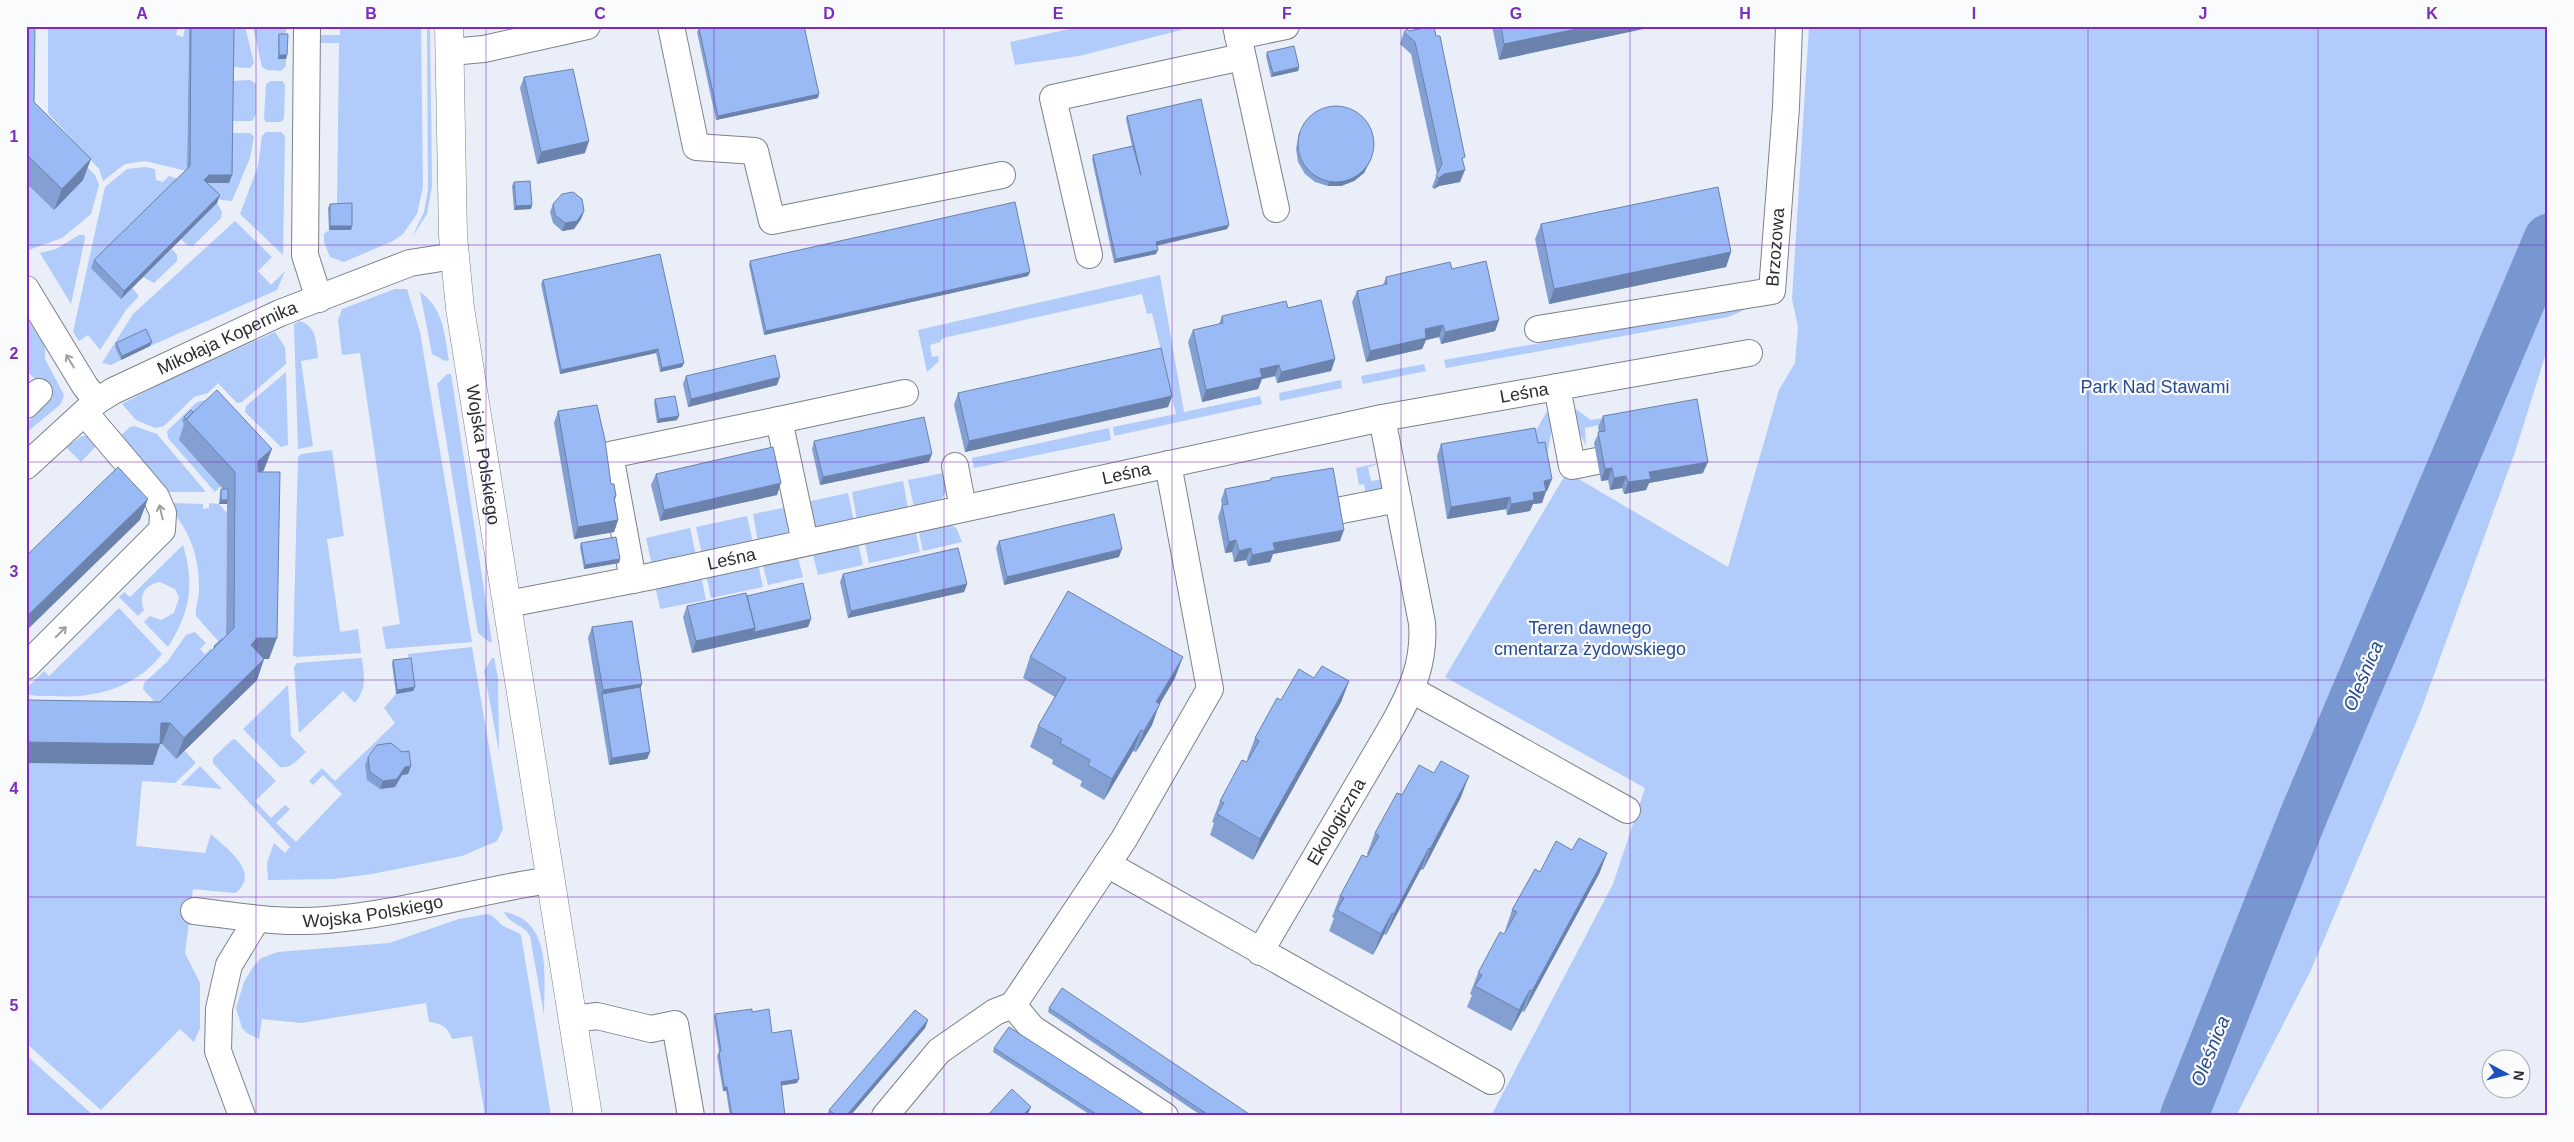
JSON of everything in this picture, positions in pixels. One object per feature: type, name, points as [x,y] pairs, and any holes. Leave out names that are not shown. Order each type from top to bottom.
[{"type":"main road","name":"Wojska Polskiego","points":[[449,39],[454,256],[468,365],[508,604],[588,1116]]},
{"type":"street","points":[[307,26],[305,255],[319,299]]},
{"type":"street","points":[[449,39],[484,49],[587,26]]},
{"type":"street","points":[[671,26],[696,147],[755,151],[772,221],[1002,175]]},
{"type":"street","points":[[1089,255],[1053,98],[1286,26]]},
{"type":"street","name":"Brzozowa","points":[[1538,329],[1772,290],[1786,107],[1789,26]]},
{"type":"street","points":[[1238,40],[1276,209]]},
{"type":"street","name":"Mikołaja Kopernika","points":[[26,466],[91,407],[113,391],[280,313],[410,263],[454,256]]},
{"type":"street","points":[[26,289],[85,386],[91,407],[156,497],[163,513],[162,530],[26,666]]},
{"type":"street","name":"Leśna","points":[[508,604],[633,580],[1382,418],[1749,353]]},
{"type":"street","points":[[1544,471],[1584,463],[1557,387]]},
{"type":"street","points":[[633,580],[610,456],[905,393]]},
{"type":"street","name":"Ekologiczna","points":[[1260,952],[1412,690],[1424,644],[1422,623],[1382,418]]},
{"type":"street","points":[[780,420],[805,542]]},
{"type":"street","points":[[884,1116],[939,1051],[995,1012],[1013,1005],[1107,864],[1210,689],[1168,464]]},
{"type":"street","points":[[955,466],[964,508]]},
{"type":"street","points":[[1342,510],[1398,499]]},
{"type":"street","points":[[1412,690],[1627,810]]},
{"type":"street","points":[[1107,864],[1491,1082]]},
{"type":"street","name":"Wojska Polskiego","points":[[194,911],[256,919],[324,920],[364,916],[418,907],[493,889],[550,880]]},
{"type":"street","points":[[242,1116],[218,1051],[219,1009],[229,965],[256,919]]},
{"type":"street","points":[[1013,1005],[1032,1028],[1165,1116]]},
{"type":"street","points":[[574,1019],[597,1016],[651,1029],[675,1024],[691,1116]]},
{"type":"green space","points":[[48,26],[178,26],[176,35],[183,37],[185,28],[189,28],[187,171],[145,161],[125,164],[103,181],[99,169],[48,113]]},
{"type":"green space","points":[[232,26],[245,27],[254,63],[250,68],[231,67]]},
{"type":"green space","points":[[253,26],[286,26],[286,66],[281,71],[267,70],[262,67]]},
{"type":"green space","points":[[340,26],[421,26],[423,187],[417,214],[403,234],[393,241],[344,262],[330,257],[324,242],[324,234],[329,230],[351,230],[337,208],[339,43],[320,43],[320,35],[340,35]]},
{"type":"green space","points":[[427,26],[430,26],[432,186],[427,214],[412,237],[424,212],[428,190]]},
{"type":"green space","points":[[1083,26],[1197,26],[1079,56],[1015,65],[1010,42]]},
{"type":"green space","name":"Park Nad Stawami","points":[[1809,26],[2548,26],[2548,347],[2515,452],[2420,713],[2311,970],[2236,1116],[1491,1116],[1613,884],[1645,788],[1445,677],[1567,472],[1728,567],[1779,390],[1795,363],[1798,327],[1792,299]]},
{"type":"green space","points":[[250,80],[256,84],[256,114],[252,121],[230,121],[231,81]]},
{"type":"green space","points":[[271,81],[282,81],[285,85],[284,118],[281,122],[266,122],[264,119],[266,84]]},
{"type":"green space","points":[[266,132],[281,132],[285,136],[283,255],[240,214],[258,166],[262,136]]},
{"type":"green space","points":[[231,133],[250,133],[254,137],[250,158],[232,201],[221,200],[207,183],[229,182]]},
{"type":"green space","points":[[82,162],[95,175],[99,185],[91,214],[62,238],[26,251],[26,182]]},
{"type":"green space","points":[[145,167],[155,169],[156,180],[163,182],[169,176],[181,180],[121,298],[132,288],[139,296],[126,310],[100,350],[88,335],[79,341],[73,332],[105,187],[127,169]]},
{"type":"green space","points":[[217,203],[222,212],[221,218],[193,246],[187,245],[181,239]]},
{"type":"green space","points":[[235,221],[272,257],[258,271],[271,285],[285,271],[277,290],[150,346],[115,347],[121,360],[111,365],[102,363],[133,314]]},
{"type":"green space","points":[[79,235],[84,235],[85,238],[71,304],[40,253],[56,249]]},
{"type":"green space","points":[[172,249],[177,255],[177,261],[154,283],[143,277]]},
{"type":"green space","points":[[1160,275],[1184,412],[1260,396],[1262,404],[1114,436],[1113,427],[1176,414],[1152,313],[1147,314],[1142,294],[943,338],[940,342],[930,345],[932,357],[938,356],[939,361],[927,372],[918,330]]},
{"type":"green space","points":[[395,289],[407,289],[420,332],[472,642],[386,649],[382,627],[400,624],[360,353],[342,355],[338,320],[342,309]]},
{"type":"green space","points":[[420,292],[434,306],[442,322],[449,360],[445,361],[432,354]]},
{"type":"green space","points":[[1745,307],[1742,311],[1728,317],[1446,368],[1444,360]]},
{"type":"green space","points":[[26,317],[45,347],[45,359],[64,395],[61,404],[26,433],[26,424],[53,397],[26,370]]},
{"type":"green space","points":[[300,321],[313,331],[318,358],[301,361],[313,446],[298,449],[294,324]]},
{"type":"green space","points":[[275,332],[285,347],[286,364],[242,402],[237,403],[218,383],[208,393],[194,397],[164,426],[155,428],[136,420],[122,404],[170,379]]},
{"type":"green space","points":[[1424,364],[1426,371],[1363,384],[1361,376]]},
{"type":"green space","points":[[286,372],[288,445],[281,447],[245,412],[246,406]]},
{"type":"green space","points":[[447,374],[451,374],[492,642],[489,642],[478,633],[437,384]]},
{"type":"green space","points":[[1341,380],[1342,388],[1280,401],[1279,393]]},
{"type":"green space","points":[[212,398],[190,429],[221,486],[215,492],[168,438],[167,431],[197,402]]},
{"type":"green space","points":[[1573,407],[1591,420],[1616,416],[1617,421],[1585,428],[1586,446],[1575,424]]},
{"type":"green space","points":[[1547,411],[1552,427],[1547,456],[1498,435],[1537,429]]},
{"type":"green space","points":[[134,426],[157,434],[206,492],[158,492],[116,440],[130,427]]},
{"type":"green space","points":[[1109,428],[1111,440],[974,468],[972,458]]},
{"type":"green space","points":[[82,436],[88,436],[98,444],[81,462],[66,447]]},
{"type":"green space","points":[[332,450],[344,536],[327,539],[340,632],[358,629],[361,653],[296,657],[293,655],[298,457],[301,454]]},
{"type":"green space","points":[[1387,461],[1368,467],[1371,481],[1390,478],[1388,486],[1366,497],[1364,484],[1359,485],[1356,468]]},
{"type":"green space","points":[[948,472],[948,489],[941,499],[914,507],[908,480]]},
{"type":"green space","points":[[903,481],[908,509],[857,520],[852,492]]},
{"type":"green space","points":[[848,493],[854,521],[808,530],[802,503]]},
{"type":"green space","points":[[170,503],[203,504],[203,509],[209,508],[209,503],[219,504],[227,513],[226,639],[220,643],[196,616],[199,580],[196,557],[183,526],[168,506]]},
{"type":"green space","points":[[788,507],[790,529],[780,537],[758,542],[753,514]]},
{"type":"green space","points":[[747,516],[753,543],[702,554],[696,527]]},
{"type":"green space","points":[[945,520],[957,529],[962,542],[923,551],[917,524]]},
{"type":"green space","points":[[914,524],[920,552],[869,563],[863,535]]},
{"type":"green space","points":[[690,528],[696,556],[652,565],[646,538]]},
{"type":"green space","points":[[857,537],[863,565],[818,575],[811,547]]},
{"type":"green space","points":[[183,545],[189,573],[188,598],[186,610],[168,647],[144,622],[150,616],[161,620],[174,613],[179,598],[175,589],[160,582],[150,585],[142,596],[144,610],[138,616],[119,597],[124,592],[130,597]]},
{"type":"green space","points":[[792,554],[798,558],[803,577],[768,585],[761,558]]},
{"type":"green space","points":[[757,559],[763,587],[711,598],[705,570]]},
{"type":"green space","points":[[701,575],[706,600],[660,609],[655,585]]},
{"type":"green space","points":[[119,608],[162,654],[152,666],[127,683],[99,693],[39,696],[26,693],[26,689],[44,671],[49,676]]},
{"type":"green space","points":[[195,632],[206,643],[200,649],[205,654],[211,648],[212,663],[164,712],[143,689],[144,683],[167,662],[186,635]]},
{"type":"green space","points":[[472,647],[503,829],[497,841],[462,856],[372,874],[333,879],[268,880],[267,863],[274,843],[285,853],[290,847],[213,763],[213,758],[233,739],[236,740],[276,781],[255,801],[271,818],[285,805],[290,809],[276,823],[296,842],[342,794],[323,775],[313,785],[309,781],[322,768],[335,781],[395,723],[384,708],[396,694],[413,691],[408,654]]},
{"type":"green space","points":[[362,658],[363,687],[355,703],[343,691],[299,733],[294,667],[297,663]]},
{"type":"green space","points":[[492,658],[494,658],[498,678],[499,751],[484,671]]},
{"type":"green space","points":[[288,685],[291,736],[306,752],[291,765],[280,767],[243,729]]},
{"type":"green space","points":[[153,744],[162,744],[176,758],[185,751],[196,763],[175,783],[142,781],[136,846],[205,853],[211,834],[233,854],[243,869],[245,877],[242,885],[235,893],[193,889],[185,953],[200,983],[200,1028],[194,1042],[180,1029],[101,1110],[26,1043],[26,763],[152,765]]},
{"type":"green space","points":[[200,766],[222,789],[181,785]]},
{"type":"green space","points":[[504,912],[520,917],[531,926],[538,938],[544,968],[544,1015],[530,936],[524,929],[509,919]]},
{"type":"green space","points":[[488,914],[504,926],[521,935],[551,1116],[485,1116],[472,1036],[452,1039],[443,1026],[429,1022],[426,1003],[301,1023],[262,1019],[259,1039],[242,1028],[236,1008],[244,982],[261,958],[278,952],[389,943],[459,919]]},
{"type":"green space","points":[[26,1055],[94,1116],[26,1116]]},
{"type":"building","points":[[26,26],[35,26],[34,102],[91,159],[62,189],[26,154]]},
{"type":"building","points":[[191,26],[234,26],[232,175],[209,175],[204,180],[220,195],[124,291],[94,260],[190,166]]},
{"type":"building","points":[[705,26],[804,26],[819,94],[718,116],[699,28]]},
{"type":"building","points":[[1434,26],[1436,36],[1440,36],[1465,157],[1462,158],[1465,170],[1444,174],[1439,178],[1436,176],[1442,164],[1415,42],[1404,32],[1407,29],[1409,31]]},
{"type":"building","points":[[1501,26],[1591,26],[1504,44]]},
{"type":"building","points":[[279,34],[288,34],[287,55],[279,55]]},
{"type":"building","points":[[1294,46],[1299,67],[1273,73],[1267,52]]},
{"type":"building","points":[[573,69],[589,141],[541,152],[524,77]]},
{"type":"building","points":[[1201,99],[1229,225],[1156,242],[1158,250],[1116,259],[1093,155],[1133,146],[1141,175],[1127,116]]},
{"type":"building","points":[[1336,106],[1351,109],[1363,117],[1371,129],[1374,144],[1371,159],[1363,171],[1351,179],[1336,182],[1321,179],[1309,171],[1301,159],[1298,144],[1301,129],[1309,117],[1321,109]]},
{"type":"building","points":[[530,181],[532,205],[516,206],[514,182]]},
{"type":"building","points":[[1718,187],[1731,252],[1554,289],[1541,224]]},
{"type":"building","points":[[573,192],[582,199],[584,211],[577,221],[565,223],[555,215],[553,204],[562,194]]},
{"type":"building","points":[[1015,202],[1030,272],[766,331],[750,261]]},
{"type":"building","points":[[352,203],[352,226],[330,226],[330,204]]},
{"type":"building","points":[[660,254],[684,363],[662,368],[658,349],[561,370],[543,280]]},
{"type":"building","points":[[1486,261],[1499,320],[1445,332],[1443,325],[1425,329],[1426,338],[1370,351],[1357,291],[1387,284],[1386,277],[1450,262],[1452,269]]},
{"type":"building","points":[[1321,300],[1335,359],[1281,372],[1279,365],[1260,369],[1262,377],[1206,390],[1193,330],[1223,323],[1222,316],[1286,301],[1288,308]]},
{"type":"building","points":[[146,329],[152,342],[122,356],[116,343]]},
{"type":"building","points":[[1161,348],[1172,396],[969,441],[958,393]]},
{"type":"building","points":[[775,355],[780,377],[691,399],[686,376]]},
{"type":"building","points":[[217,390],[272,449],[258,461],[258,472],[280,472],[277,638],[257,638],[251,645],[264,659],[184,738],[170,723],[161,723],[160,744],[26,742],[26,700],[160,702],[234,628],[235,472],[186,419]]},
{"type":"building","points":[[675,396],[679,416],[659,419],[655,399]]},
{"type":"building","points":[[1697,399],[1708,462],[1649,472],[1651,479],[1628,482],[1626,476],[1614,478],[1612,468],[1605,469],[1598,432],[1605,431],[1603,416]]},
{"type":"building","points":[[597,405],[605,440],[611,484],[614,484],[618,520],[578,527],[558,411]]},
{"type":"building","points":[[191,410],[193,412],[186,420],[184,417]]},
{"type":"building","points":[[924,417],[932,454],[823,477],[814,441]]},
{"type":"building","points":[[1535,428],[1538,443],[1545,442],[1552,479],[1544,481],[1546,491],[1533,493],[1534,500],[1511,504],[1510,497],[1451,507],[1441,444]]},
{"type":"building","points":[[773,447],[781,483],[664,510],[656,474]]},
{"type":"building","points":[[118,467],[148,499],[26,617],[26,556]]},
{"type":"building","points":[[1333,468],[1344,530],[1273,543],[1275,550],[1252,555],[1251,548],[1239,551],[1236,540],[1229,542],[1222,505],[1228,504],[1225,489],[1271,480],[1271,478]]},
{"type":"building","points":[[221,489],[228,489],[228,500],[221,500]]},
{"type":"building","points":[[1114,514],[1122,549],[1007,577],[999,541]]},
{"type":"building","points":[[616,537],[620,559],[585,565],[581,543]]},
{"type":"building","points":[[958,548],[967,584],[851,611],[843,574]]},
{"type":"building","points":[[803,583],[811,619],[754,632],[755,628],[747,596]]},
{"type":"building","points":[[1068,591],[1183,657],[1156,702],[1160,704],[1144,731],[1141,730],[1112,779],[1088,765],[1090,760],[1060,743],[1062,739],[1038,726],[1066,678],[1030,657]]},
{"type":"building","points":[[746,593],[755,628],[696,641],[687,606]]},
{"type":"building","points":[[632,621],[642,684],[603,690],[592,627]]},
{"type":"building","points":[[411,658],[415,687],[397,690],[393,660]]},
{"type":"building","points":[[1322,666],[1349,681],[1260,839],[1217,814],[1224,803],[1220,801],[1242,760],[1247,762],[1259,741],[1255,738],[1277,698],[1281,700],[1299,669],[1314,678]]},
{"type":"building","points":[[640,687],[650,752],[612,758],[602,694]]},
{"type":"building","points":[[391,743],[402,752],[409,751],[411,766],[405,767],[397,779],[383,781],[370,772],[368,757],[377,745]]},
{"type":"building","points":[[1441,761],[1469,776],[1394,914],[1392,913],[1381,934],[1337,910],[1344,898],[1340,896],[1362,855],[1367,857],[1379,836],[1375,833],[1397,793],[1402,795],[1419,765],[1434,773]]},
{"type":"building","points":[[1579,838],[1607,853],[1532,991],[1530,990],[1519,1010],[1475,986],[1482,975],[1478,973],[1500,932],[1504,934],[1517,912],[1512,910],[1535,869],[1540,872],[1556,841],[1572,850]]},
{"type":"building","points":[[1062,988],[1252,1116],[1210,1116],[1049,1008]]},
{"type":"building","points":[[752,1009],[752,1012],[769,1009],[772,1033],[791,1030],[799,1079],[781,1082],[785,1116],[732,1116],[727,1087],[724,1087],[715,1014]]},
{"type":"building","points":[[915,1010],[928,1020],[846,1116],[837,1116],[829,1110]]},
{"type":"building","points":[[1009,1027],[1147,1116],[1099,1116],[994,1048]]},
{"type":"building","points":[[1012,1089],[1031,1107],[1022,1116],[987,1116]]},
{"type":"waterway","name":"Oleśnica","points":[[2184,1116],[2305,812],[2548,238]]},
{"type":"park label","name":"Teren dawnego cmentarza żydowskiego","points":[[1590,638]]}]
